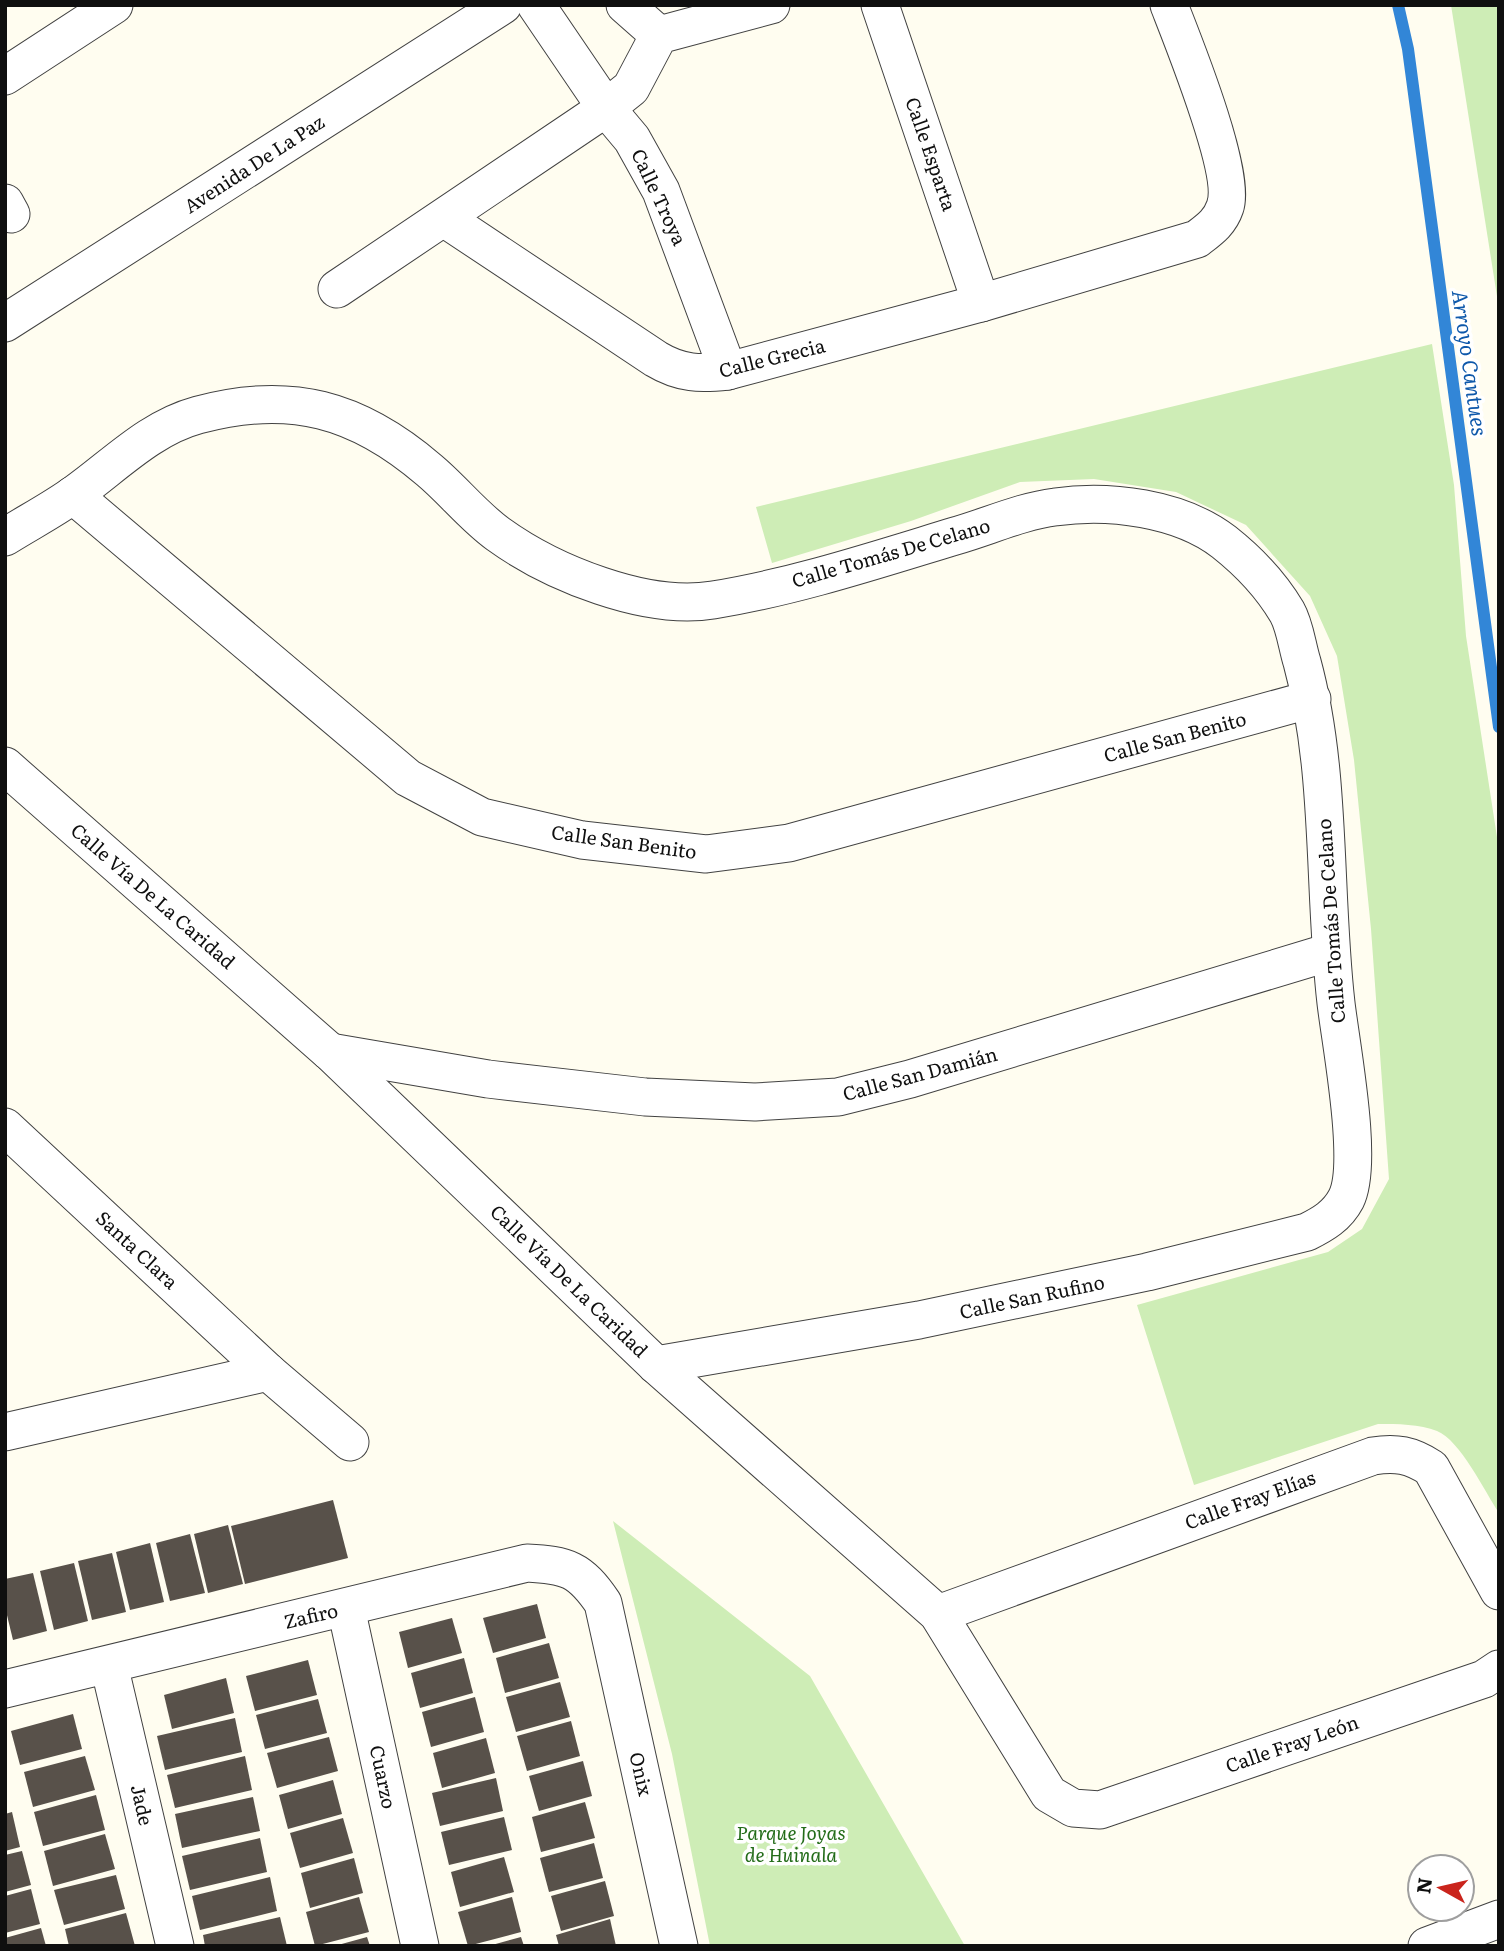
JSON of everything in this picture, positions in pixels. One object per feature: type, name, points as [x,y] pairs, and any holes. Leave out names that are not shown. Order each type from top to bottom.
[{"type":"street","points":[[5,76],[114,5]]},
{"type":"street","name":"Avenida De La Paz","points":[[5,323],[503,5]]},
{"type":"street","name":"Calle Troya","points":[[536,5],[606,108],[632,139],[661,191],[728,371]]},
{"type":"street","points":[[625,5],[659,35]]},
{"type":"street","points":[[337,289],[606,108],[631,88],[659,35],[771,5]]},
{"type":"street","name":"Calle Esparta","points":[[880,5],[981,303]]},
{"type":"street","name":"Calle Grecia","points":[[444,218],[674,370],[698,374],[728,371],[981,303],[1197,239],[1217,224],[1227,205],[1223,164],[1195,72],[1169,5]]},
{"type":"street","name":"Calle Tomás De Celano","points":[[5,537],[73,495],[154,433],[195,415],[246,405],[291,403],[332,411],[370,427],[427,468],[497,534],[551,565],[626,594],[668,602],[710,601],[781,584],[906,551],[1052,507],[1111,505],[1183,519],[1220,539],[1256,570],[1289,614],[1312,699],[1326,832],[1330,952],[1353,1152]]},
{"type":"street","name":"Calle San Benito","points":[[73,495],[408,778],[482,817],[582,840],[706,854],[789,843],[1312,699]]},
{"type":"street","name":"Calle Vía De La Caridad","points":[[5,766],[330,1052],[656,1365],[938,1615],[1049,1794],[1073,1808],[1100,1810]]},
{"type":"street","name":"Calle San Damián","points":[[330,1052],[488,1079],[645,1097],[755,1102],[838,1097],[923,1075],[1330,952]]},
{"type":"street","name":"Santa Clara","points":[[5,1127],[268,1372],[351,1442]]},
{"type":"street","name":"Calle San Rufino","points":[[656,1365],[919,1320],[1137,1275],[1307,1232],[1330,1220],[1348,1196],[1353,1152]]},
{"type":"street","points":[[5,1432],[268,1372]]},
{"type":"street","name":"Calle Fray Elías","points":[[938,1615],[1373,1456],[1391,1453],[1414,1457],[1431,1468],[1499,1591]]},
{"type":"street","name":"Zafiro","points":[[5,1689],[527,1563],[561,1564],[588,1579],[603,1602]]},
{"type":"street","name":"Onix","points":[[603,1602],[679,1946]]},
{"type":"street","name":"Cuarzo","points":[[346,1608],[420,1946]]},
{"type":"street","name":"Jade","points":[[108,1665],[174,1946]]},
{"type":"street","name":"Calle Fray León","points":[[1100,1810],[1492,1674]]},
{"type":"street","points":[[1427,1946],[1499,1919]]},
{"type":"green space","points":[[1451,5],[1499,5],[1499,309]]},
{"type":"green space","points":[[1432,344],[1454,485],[1466,636],[1499,850],[1499,1513],[1463,1455],[1446,1436],[1437,1431],[1408,1425],[1378,1424],[1194,1485],[1137,1305],[1328,1252],[1362,1229],[1389,1179],[1371,929],[1354,760],[1337,656],[1310,596],[1246,525],[1176,492],[1094,479],[1020,482],[911,521],[772,563],[756,507]]},
{"type":"green space","name":"Parque Joyas de Huinala","points":[[613,1521],[810,1676],[965,1946],[710,1946],[672,1754]]},
{"type":"building","points":[[333,1500],[348,1558],[245,1584],[231,1526]]},
{"type":"building","points":[[228,1525],[243,1584],[208,1593],[194,1534]]},
{"type":"building","points":[[190,1534],[205,1593],[170,1601],[156,1543]]},
{"type":"building","points":[[150,1543],[164,1602],[130,1610],[116,1552]]},
{"type":"building","points":[[112,1553],[126,1612],[92,1620],[78,1561]]},
{"type":"building","points":[[74,1563],[88,1621],[54,1630],[40,1571]]},
{"type":"building","points":[[33,1573],[47,1631],[13,1640],[5,1607],[5,1579]]},
{"type":"building","points":[[537,1604],[546,1638],[493,1653],[483,1618]]},
{"type":"building","points":[[452,1618],[462,1653],[408,1668],[399,1632]]},
{"type":"building","points":[[549,1643],[559,1678],[505,1693],[496,1658]]},
{"type":"building","points":[[464,1658],[473,1693],[420,1708],[411,1673]]},
{"type":"building","points":[[308,1660],[317,1695],[255,1711],[246,1676]]},
{"type":"building","points":[[226,1678],[234,1713],[172,1729],[164,1695]]},
{"type":"building","points":[[560,1682],[570,1717],[516,1732],[506,1697]]},
{"type":"building","points":[[475,1697],[484,1732],[431,1747],[422,1712]]},
{"type":"building","points":[[318,1699],[327,1733],[265,1749],[256,1715]]},
{"type":"building","points":[[73,1714],[82,1749],[20,1765],[11,1731]]},
{"type":"building","points":[[235,1718],[242,1752],[165,1770],[157,1736]]},
{"type":"building","points":[[571,1721],[580,1756],[527,1771],[517,1736]]},
{"type":"building","points":[[329,1737],[338,1771],[277,1788],[267,1753]]},
{"type":"building","points":[[486,1738],[495,1773],[442,1788],[433,1753]]},
{"type":"building","points":[[85,1756],[95,1790],[33,1807],[24,1772]]},
{"type":"building","points":[[245,1756],[252,1790],[175,1808],[167,1775]]},
{"type":"building","points":[[583,1761],[592,1796],[539,1811],[529,1776]]},
{"type":"building","points":[[496,1778],[503,1811],[440,1826],[432,1793]]},
{"type":"building","points":[[333,1780],[342,1814],[288,1829],[279,1795]]},
{"type":"building","points":[[96,1795],[105,1830],[43,1846],[34,1812]]},
{"type":"building","points":[[253,1797],[260,1831],[182,1848],[175,1814]]},
{"type":"building","points":[[585,1802],[595,1838],[541,1852],[532,1817]]},
{"type":"building","points":[[12,1812],[20,1847],[5,1851],[5,1814]]},
{"type":"building","points":[[504,1817],[512,1850],[449,1865],[441,1832]]},
{"type":"building","points":[[343,1818],[353,1853],[300,1868],[290,1833]]},
{"type":"building","points":[[105,1834],[115,1869],[53,1886],[44,1851]]},
{"type":"building","points":[[260,1838],[267,1872],[190,1890],[182,1856]]},
{"type":"building","points":[[594,1843],[603,1878],[549,1892],[540,1858]]},
{"type":"building","points":[[22,1851],[31,1885],[5,1892],[5,1855]]},
{"type":"building","points":[[504,1857],[514,1892],[460,1907],[451,1872]]},
{"type":"building","points":[[354,1858],[363,1893],[310,1908],[301,1873]]},
{"type":"building","points":[[116,1875],[125,1909],[64,1925],[54,1890]]},
{"type":"building","points":[[270,1877],[277,1911],[200,1930],[192,1896]]},
{"type":"building","points":[[605,1881],[614,1916],[561,1931],[551,1896]]},
{"type":"building","points":[[31,1889],[40,1924],[5,1933],[5,1896]]},
{"type":"building","points":[[359,1897],[369,1932],[315,1946],[306,1912]]},
{"type":"building","points":[[512,1897],[521,1932],[468,1946],[458,1912]]},
{"type":"building","points":[[126,1913],[135,1946],[69,1946],[65,1929]]},
{"type":"building","points":[[280,1917],[287,1946],[205,1946],[203,1935]]},
{"type":"building","points":[[610,1919],[616,1946],[559,1946],[556,1935]]},
{"type":"building","points":[[41,1928],[46,1946],[5,1946],[5,1938]]},
{"type":"building","points":[[367,1937],[370,1946],[338,1946],[338,1945]]},
{"type":"building","points":[[521,1937],[524,1946],[492,1946],[492,1945]]},
{"type":"waterway","name":"Arroyo Cantues","points":[[1398,5],[1408,49],[1499,727]]}]
